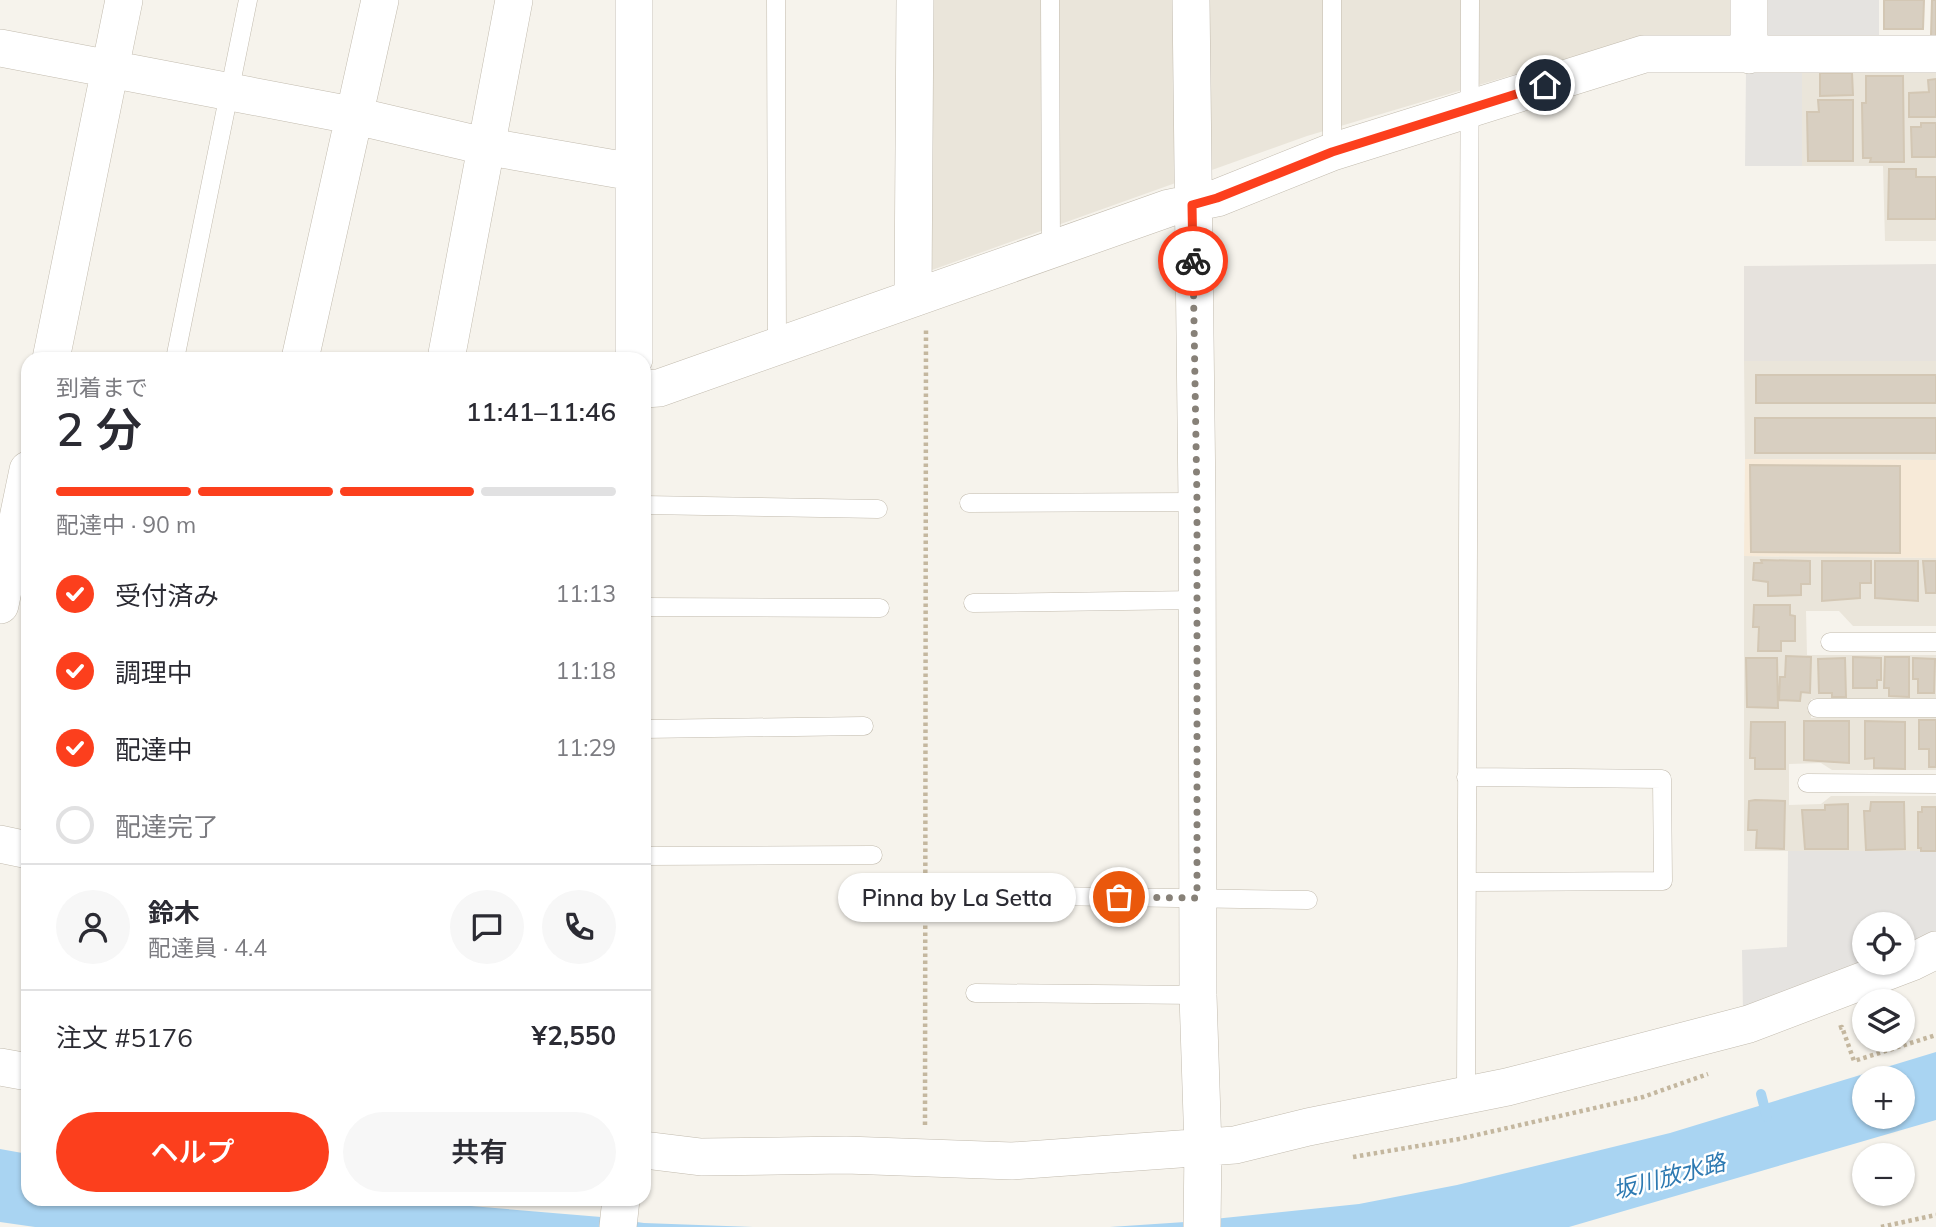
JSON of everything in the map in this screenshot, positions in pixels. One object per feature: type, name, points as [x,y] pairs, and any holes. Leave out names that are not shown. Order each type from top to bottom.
[{"type":"street","points":[[52,352],[124,0]]},
{"type":"street","points":[[302,352],[380,0]]},
{"type":"street","points":[[447,352],[484,146],[514,0]]},
{"type":"street","points":[[634,0],[634,352]]},
{"type":"street","points":[[915,0],[920,295]]},
{"type":"street","points":[[1191,0],[1202,1227]]},
{"type":"street","points":[[1749,0],[1749,55]]},
{"type":"street","points":[[0,48],[356,116],[484,146],[633,172]]},
{"type":"street","points":[[651,389],[659,388],[1169,208],[1217,198],[1332,152],[1644,54],[1936,54]]},
{"type":"street","points":[[8,584],[21,510]]},
{"type":"street","points":[[0,844],[21,848]]},
{"type":"street","points":[[651,1151],[701,1157],[846,1155],[1012,1161],[1235,1145],[1308,1127],[1507,1087],[1749,1024],[1912,962],[1936,950]]},
{"type":"street","points":[[0,1067],[21,1070]]},
{"type":"street","points":[[618,1227],[620,1206]]},
{"type":"lane","points":[[176,352],[248,0]]},
{"type":"lane","points":[[776,0],[777,346]]},
{"type":"lane","points":[[1050,0],[1051,248]]},
{"type":"lane","points":[[1332,0],[1332,152]]},
{"type":"lane","points":[[1466,1095],[1470,0]]},
{"type":"lane","points":[[969,503],[1197,502]]},
{"type":"lane","points":[[651,505],[878,509]]},
{"type":"lane","points":[[973,603],[1197,600]]},
{"type":"lane","points":[[651,607],[880,608]]},
{"type":"lane","points":[[1830,642],[1936,642]]},
{"type":"lane","points":[[1817,708],[1936,708]]},
{"type":"lane","points":[[651,729],[864,726]]},
{"type":"lane","points":[[1466,777],[1662,779],[1662,881],[1467,882]]},
{"type":"lane","points":[[1807,783],[1936,783]]},
{"type":"lane","points":[[651,856],[873,855]]},
{"type":"lane","points":[[988,895],[1308,900]]},
{"type":"lane","points":[[975,993],[1198,995]]},
{"type":"path","points":[[920,295],[925,1158]]},
{"type":"path","points":[[1842,1027],[1854,1061],[1936,1035]]},
{"type":"path","points":[[1881,1227],[1936,1215]]},
{"type":"shaded area","points":[[933,0],[1737,0],[1737,40],[1637,38],[1307,136],[932,270]]},
{"type":"shaded area","points":[[1763,0],[1879,0],[1879,38],[1763,37]]},
{"type":"shaded area","points":[[1746,71],[1802,71],[1802,166],[1745,166]]},
{"type":"shaded area","points":[[1802,71],[1936,71],[1936,241],[1885,241],[1883,166],[1802,166]]},
{"type":"shaded area","points":[[1936,264],[1936,361],[1744,361],[1744,266]]},
{"type":"shaded area","points":[[1744,361],[1936,361],[1936,460],[1745,459]]},
{"type":"shaded area","points":[[1745,459],[1936,460],[1936,558],[1744,556]]},
{"type":"shaded area","points":[[1744,556],[1936,558],[1936,626],[1853,626],[1839,611],[1806,611],[1807,655],[1936,655],[1936,698],[1811,699],[1811,718],[1936,717],[1936,770],[1832,770],[1821,763],[1789,764],[1789,805],[1821,804],[1831,796],[1936,796],[1936,851],[1744,851]]},
{"type":"shaded area","points":[[1788,851],[1936,851],[1936,936],[1915,947],[1915,912],[1852,912],[1852,967],[1743,1014],[1742,950],[1787,947]]},
{"type":"water","points":[[1936,1052],[1936,1120],[1915,1126],[1915,1066],[1890,1066]]},
{"type":"water","name":"坂川放水路","points":[[1852,1078],[1852,1129],[1905,1129],[1569,1227],[1110,1227],[1359,1204],[1457,1185],[1670,1133]]},
{"type":"water","points":[[0,1149],[21,1153],[21,1206],[470,1206],[644,1223],[753,1227],[35,1227],[0,1222]]},
{"type":"building","points":[[1884,0],[1924,0],[1923,29],[1884,29]]},
{"type":"building","points":[[1932,0],[1936,0],[1936,36],[1931,36]]},
{"type":"building","points":[[1820,73],[1852,73],[1853,95],[1820,96]]},
{"type":"building","points":[[1866,76],[1903,76],[1904,162],[1870,162],[1871,158],[1863,158],[1862,103],[1866,103]]},
{"type":"building","points":[[1936,79],[1936,117],[1909,117],[1909,93],[1929,92],[1928,80]]},
{"type":"building","points":[[1818,100],[1853,100],[1853,161],[1808,161],[1807,112],[1819,112]]},
{"type":"building","points":[[1921,123],[1936,123],[1936,157],[1912,157],[1911,127],[1921,127]]},
{"type":"building","points":[[1889,169],[1916,169],[1916,177],[1936,177],[1936,219],[1888,219]]},
{"type":"building","points":[[1756,375],[1936,375],[1936,403],[1756,403]]},
{"type":"building","points":[[1755,418],[1936,418],[1936,453],[1755,453]]},
{"type":"building","points":[[1750,465],[1900,466],[1900,553],[1751,552]]},
{"type":"building","points":[[1761,560],[1810,561],[1810,584],[1801,584],[1801,595],[1768,596],[1768,582],[1753,580],[1754,563],[1762,563]]},
{"type":"building","points":[[1822,561],[1871,561],[1871,583],[1860,583],[1860,598],[1822,601]]},
{"type":"building","points":[[1875,561],[1918,561],[1918,601],[1875,598]]},
{"type":"building","points":[[1923,561],[1936,561],[1936,593],[1926,593]]},
{"type":"building","points":[[1754,605],[1790,605],[1790,615],[1795,616],[1795,641],[1781,641],[1781,651],[1758,651],[1759,627],[1753,627]]},
{"type":"building","points":[[1786,656],[1811,657],[1810,693],[1801,692],[1800,701],[1779,700],[1780,677],[1785,677]]},
{"type":"building","points":[[1853,657],[1881,658],[1881,680],[1877,680],[1877,688],[1853,688]]},
{"type":"building","points":[[1885,657],[1909,657],[1909,697],[1889,696],[1889,688],[1884,688]]},
{"type":"building","points":[[1746,658],[1777,658],[1778,708],[1747,707]]},
{"type":"building","points":[[1845,658],[1846,697],[1819,693],[1818,659]]},
{"type":"building","points":[[1913,658],[1935,659],[1934,693],[1918,693],[1918,679],[1913,679]]},
{"type":"building","points":[[1919,720],[1936,720],[1936,767],[1929,767],[1929,749],[1919,749]]},
{"type":"building","points":[[1804,721],[1849,721],[1849,763],[1804,760]]},
{"type":"building","points":[[1865,721],[1905,722],[1905,769],[1874,768],[1874,758],[1865,759]]},
{"type":"building","points":[[1751,722],[1785,722],[1785,769],[1755,769],[1755,758],[1750,758]]},
{"type":"building","points":[[1749,801],[1785,801],[1784,849],[1756,848],[1757,830],[1748,830]]},
{"type":"building","points":[[1871,802],[1904,802],[1905,849],[1866,850],[1864,811],[1870,811]]},
{"type":"building","points":[[1848,804],[1848,849],[1805,849],[1802,810],[1825,810],[1825,805]]},
{"type":"building","points":[[1922,807],[1936,807],[1936,851],[1921,851],[1921,848],[1918,848],[1918,812],[1922,812]]},
{"type":"waterway","points":[[1761,1094],[1767,1117]]},
{"type":"way so far","points":[[1119,897],[1197,898],[1197,502],[1193,261]]},
{"type":"place","name":"Pinna by La Setta","points":[[1119,897]]},
{"type":"route","points":[[1193,261],[1192,205],[1217,198],[1332,152],[1545,85]]}]
